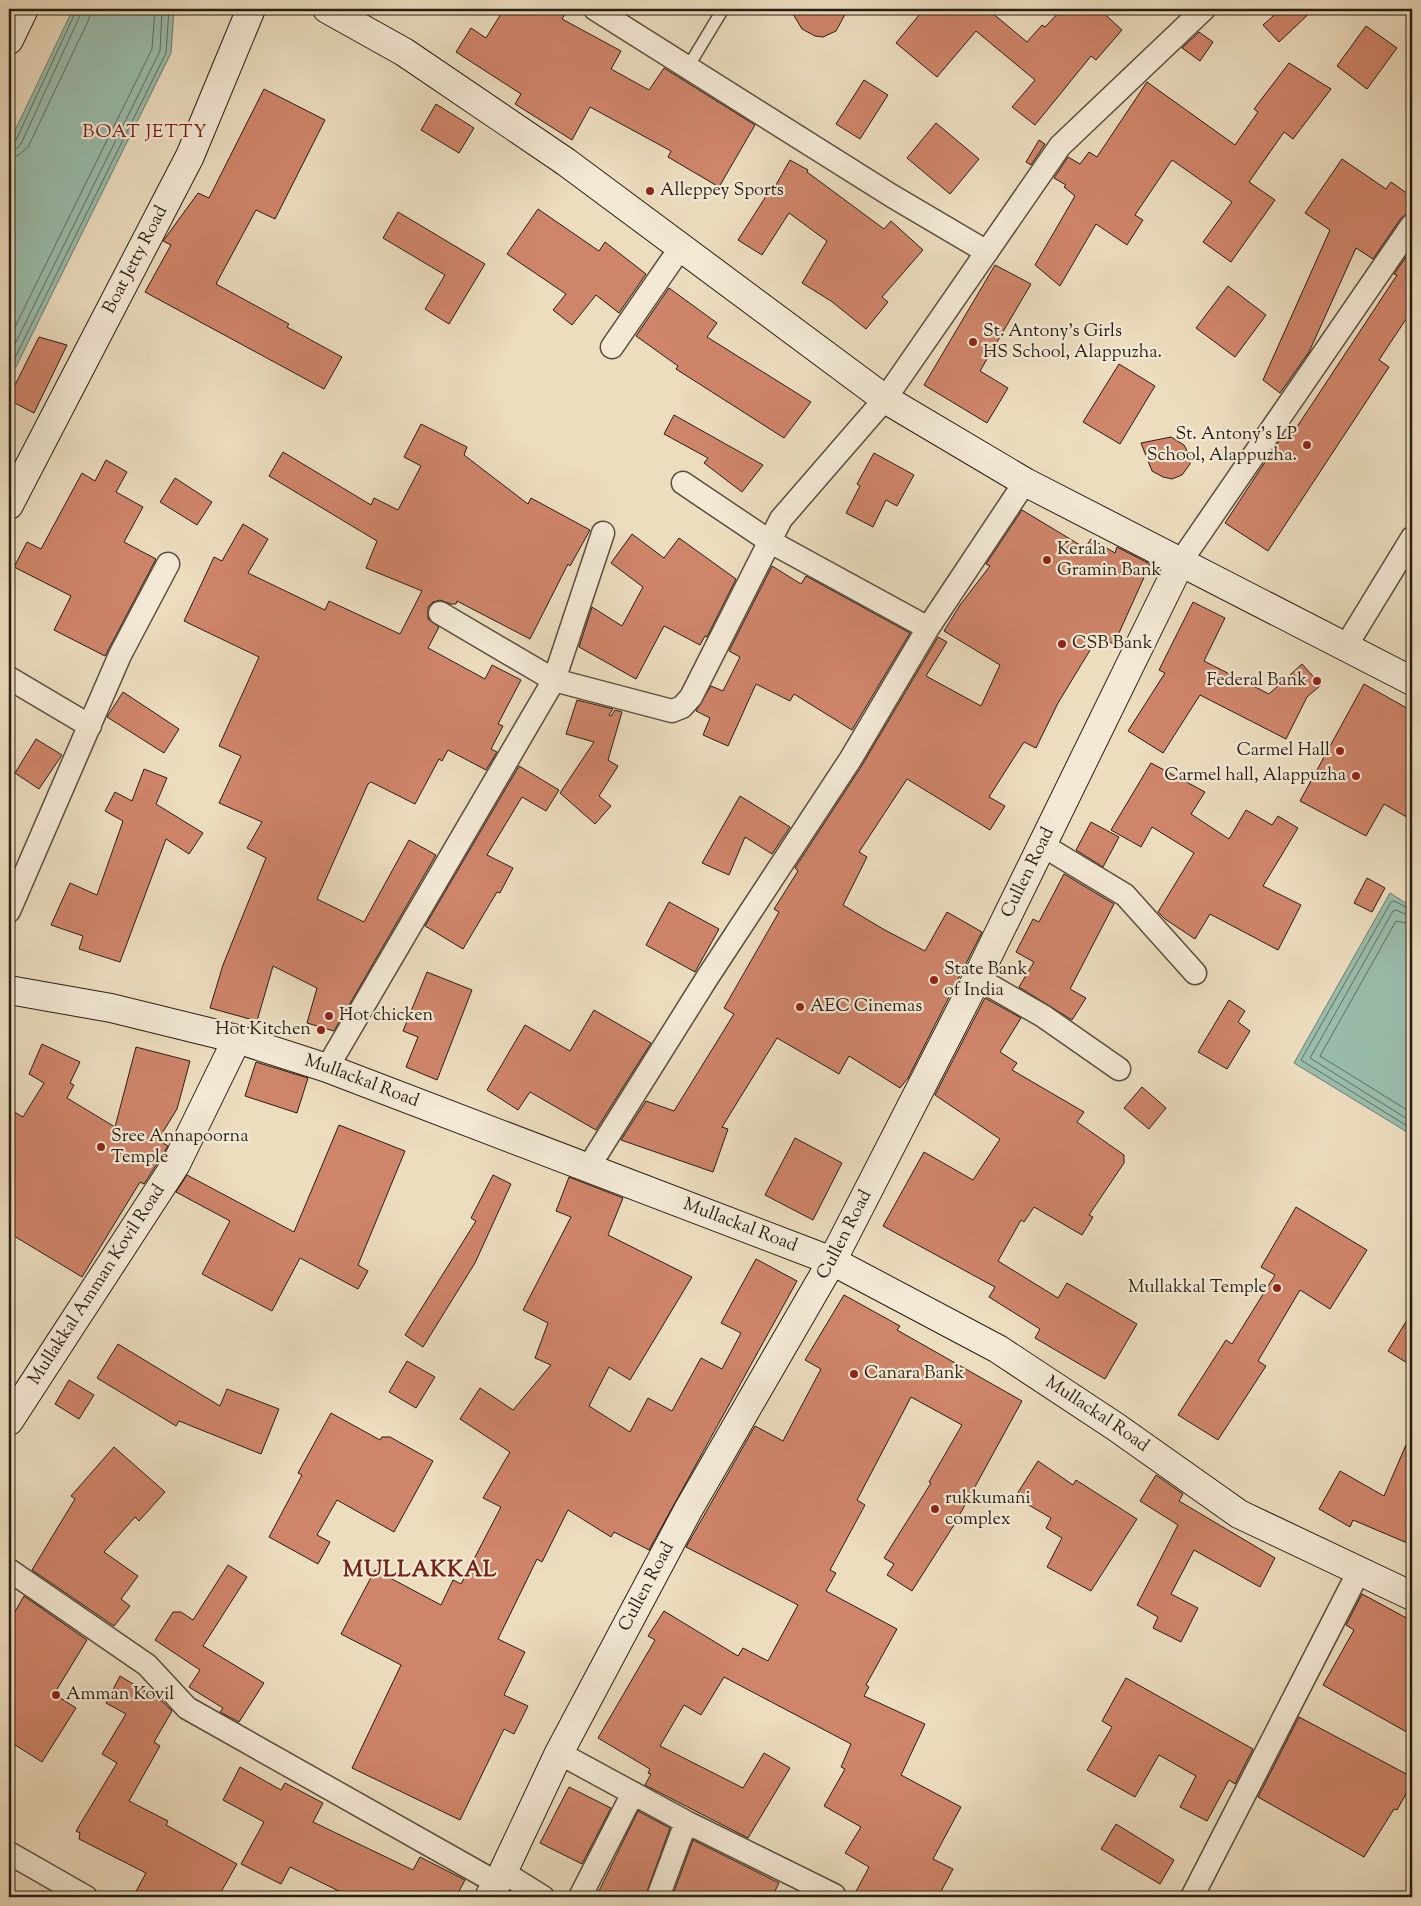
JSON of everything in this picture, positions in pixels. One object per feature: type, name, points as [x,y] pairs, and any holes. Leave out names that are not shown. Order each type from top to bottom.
[{"type":"main road","points":[[9,40],[24,9]]},
{"type":"main road","name":"Boat Jetty Road","points":[[9,505],[190,156],[251,9]]},
{"type":"main road","points":[[327,9],[420,63],[566,162],[885,399],[1025,482],[1412,681]]},
{"type":"main road","name":"Cullen Road","points":[[496,1884],[559,1752],[688,1510],[832,1261],[977,978],[1181,561]]},
{"type":"main road","name":"Mullackal Road","points":[[9,990],[111,1008],[237,1039],[327,1068],[832,1261],[998,1349],[1116,1427],[1239,1514],[1412,1596]]},
{"type":"main road","name":"Mullakkal Amman Kovil Road","points":[[9,1421],[176,1164],[237,1039]]},
{"type":"street","points":[[595,9],[622,16],[688,67],[892,196],[987,252]]},
{"type":"street","points":[[440,613],[554,680],[672,710],[682,707],[691,697],[781,519],[885,399],[1060,146],[1204,9]]},
{"type":"street","points":[[1181,561],[1412,224]]},
{"type":"street","points":[[612,347],[681,247]]},
{"type":"street","points":[[588,1168],[707,978],[850,760],[928,628],[1025,482]]},
{"type":"street","points":[[683,483],[769,541],[928,628]]},
{"type":"street","points":[[327,1068],[554,680],[603,533]]},
{"type":"street","points":[[1346,646],[1412,538]]},
{"type":"street","points":[[9,911],[120,655],[168,564]]},
{"type":"street","points":[[9,678],[90,726]]},
{"type":"street","points":[[1042,845],[1126,896],[1195,973]]},
{"type":"street","points":[[977,978],[1043,1016],[1119,1069]]},
{"type":"street","points":[[9,1570],[147,1665],[187,1708],[496,1884],[543,1897]]},
{"type":"street","points":[[1192,1897],[1359,1571]]},
{"type":"street","points":[[559,1752],[686,1822],[834,1894]]},
{"type":"street","points":[[580,1897],[633,1793]]},
{"type":"street","points":[[658,1897],[686,1822]]},
{"type":"street","points":[[9,1853],[86,1897]]},
{"type":"lane","points":[[688,67],[723,9]]},
{"type":"water","points":[[73,9],[174,9],[171,53],[9,381],[9,143]]},
{"type":"water","points":[[1390,893],[1412,907],[1412,1135],[1294,1063]]},
{"type":"building","points":[[504,9],[568,9],[562,19],[621,51],[611,69],[649,90],[664,68],[755,125],[719,187],[668,157],[671,151],[590,107],[572,140],[515,104],[521,94],[456,52],[471,28],[486,38]]},
{"type":"building","points":[[790,9],[848,9],[836,31],[823,37],[815,36],[802,29]]},
{"type":"building","points":[[924,9],[994,9],[991,12],[1027,42],[1042,25],[1045,27],[1062,9],[1099,9],[1122,30],[1096,60],[1091,56],[1035,125],[1012,107],[1035,80],[976,31],[937,77],[896,43]]},
{"type":"building","points":[[1281,9],[1314,9],[1279,42],[1263,25]]},
{"type":"building","points":[[1366,26],[1397,48],[1367,89],[1337,66]]},
{"type":"building","points":[[1199,32],[1213,42],[1200,61],[1182,48]]},
{"type":"building","points":[[1289,63],[1331,89],[1293,139],[1284,132],[1249,182],[1275,200],[1231,262],[1203,242],[1232,202],[1172,160],[1135,215],[1143,220],[1127,245],[1096,224],[1060,286],[1035,265],[1075,196],[1064,187],[1066,185],[1054,178],[1068,157],[1080,164],[1089,152],[1097,157],[1147,82],[1235,145],[1258,112],[1254,109]]},
{"type":"building","points":[[864,80],[888,95],[860,139],[836,124]]},
{"type":"building","points":[[264,89],[325,120],[275,219],[256,210],[216,284],[289,324],[287,327],[342,357],[324,389],[145,292],[171,245],[163,241],[198,193],[209,198]]},
{"type":"building","points":[[436,104],[474,128],[459,153],[421,130]]},
{"type":"building","points":[[936,123],[979,159],[950,194],[907,158]]},
{"type":"building","points":[[1039,140],[1045,144],[1031,165],[1026,162]]},
{"type":"building","points":[[1342,159],[1386,189],[1391,182],[1412,197],[1412,212],[1401,218],[1373,259],[1356,248],[1309,352],[1280,393],[1263,380],[1330,230],[1305,213]]},
{"type":"building","points":[[790,160],[808,170],[807,172],[884,229],[891,221],[923,250],[882,297],[888,302],[866,329],[831,301],[802,283],[827,241],[789,213],[762,255],[738,240],[770,190],[772,192]]},
{"type":"building","points":[[538,209],[599,251],[605,242],[646,274],[619,313],[596,295],[572,325],[553,310],[566,294],[507,254]]},
{"type":"building","points":[[398,212],[485,264],[449,324],[425,309],[445,275],[383,238]]},
{"type":"building","name":"St. Antony's LP School, Alappuzha.","points":[[1412,248],[1412,310],[1379,360],[1389,367],[1268,551],[1225,523],[1283,435],[1289,439],[1397,275],[1394,274]]},
{"type":"building","name":"St. Antony's Girls HS School, Alappuzha.","points":[[995,265],[1031,284],[980,371],[1008,388],[987,423],[924,385]]},
{"type":"building","points":[[1228,286],[1266,315],[1235,357],[1196,328]]},
{"type":"building","points":[[669,288],[717,323],[707,337],[811,402],[784,438],[676,369],[678,366],[636,336]]},
{"type":"building","points":[[39,337],[67,345],[34,413],[9,400],[9,397]]},
{"type":"building","points":[[1119,364],[1155,386],[1120,444],[1083,422]]},
{"type":"building","points":[[674,415],[763,465],[742,492],[704,463],[708,458],[664,434]]},
{"type":"building","points":[[421,424],[467,447],[464,455],[528,504],[531,498],[590,530],[570,566],[568,564],[530,639],[457,601],[456,604],[451,604],[440,600],[433,602],[428,607],[428,619],[439,627],[428,648],[485,679],[492,665],[521,680],[498,724],[503,726],[491,749],[497,752],[486,770],[448,750],[442,761],[439,759],[415,804],[371,782],[368,784],[317,899],[364,922],[409,840],[436,855],[334,1031],[307,1023],[317,988],[273,966],[257,1021],[210,1008],[223,965],[266,858],[247,848],[262,822],[219,803],[241,756],[219,746],[259,657],[184,621],[214,557],[222,561],[243,524],[268,539],[248,573],[325,610],[329,601],[400,634],[422,591],[366,568],[377,541],[269,476],[283,452],[371,505],[374,498],[398,510],[421,466],[404,457]]},
{"type":"building","points":[[1171,437],[1184,445],[1190,456],[1190,464],[1182,475],[1172,479],[1152,471],[1141,443]]},
{"type":"building","points":[[874,453],[914,475],[897,506],[886,500],[873,527],[846,513],[860,486],[857,484]]},
{"type":"building","points":[[106,460],[127,472],[116,492],[143,507],[124,542],[156,559],[105,656],[54,630],[71,596],[14,567],[27,542],[41,549],[82,473],[95,481]]},
{"type":"building","points":[[175,478],[212,502],[197,525],[160,502]]},
{"type":"building","points":[[1022,510],[1085,548],[1091,539],[1115,553],[1117,547],[1150,564],[1114,644],[1098,637],[1058,703],[1036,748],[1024,742],[989,797],[1005,806],[990,830],[907,779],[859,852],[867,857],[843,905],[925,951],[947,912],[982,932],[908,1078],[900,1088],[849,1056],[839,1074],[777,1038],[722,1127],[728,1129],[713,1172],[621,1140],[646,1101],[674,1111],[734,1014],[724,1008],[779,912],[774,909],[798,871],[795,868],[861,767],[938,637],[947,642],[926,676],[981,706],[1000,665],[944,631],[960,605],[990,566],[986,564]]},
{"type":"building","points":[[632,534],[664,558],[679,538],[736,579],[707,637],[705,636],[700,645],[664,626],[636,679],[579,647],[592,607],[622,626],[643,587],[611,563]]},
{"type":"building","points":[[772,566],[801,584],[806,576],[910,633],[852,730],[794,694],[790,701],[756,684],[728,746],[703,735],[710,718],[696,711],[711,686],[723,691],[740,657],[729,651]]},
{"type":"building","points":[[1193,602],[1225,618],[1204,661],[1269,694],[1302,664],[1321,685],[1307,697],[1286,739],[1200,695],[1163,753],[1128,731],[1165,673],[1159,670]]},
{"type":"building","name":"Carmel hall, Alappuzha","points":[[1364,684],[1412,711],[1412,820],[1384,804],[1366,836],[1300,801]]},
{"type":"building","points":[[123,692],[179,729],[164,753],[107,717]]},
{"type":"building","points":[[577,700],[613,709],[609,715],[611,716],[615,710],[622,712],[608,760],[618,766],[599,796],[611,806],[595,824],[560,793],[594,742],[566,734]]},
{"type":"building","points":[[36,739],[62,755],[39,789],[15,773]]},
{"type":"building","points":[[1151,763],[1205,792],[1191,814],[1229,839],[1246,810],[1272,825],[1278,816],[1298,828],[1263,886],[1301,905],[1278,950],[1210,914],[1195,939],[1165,919],[1158,912],[1194,853],[1152,827],[1141,847],[1111,830]]},
{"type":"building","points":[[519,766],[559,790],[546,811],[522,797],[487,855],[513,868],[500,893],[497,892],[463,949],[425,926]]},
{"type":"building","points":[[144,769],[167,778],[156,804],[203,833],[189,854],[166,839],[120,962],[79,949],[83,936],[51,925],[70,883],[97,895],[123,821],[105,811],[115,792],[132,801]]},
{"type":"building","points":[[740,796],[790,827],[772,854],[745,837],[729,875],[702,863]]},
{"type":"building","points":[[1091,822],[1119,837],[1103,867],[1076,850]]},
{"type":"building","points":[[1064,874],[1114,904],[1070,989],[1086,998],[1072,1020],[1019,987],[1034,962],[1016,952],[1033,919],[1039,922]]},
{"type":"building","points":[[1367,878],[1385,888],[1372,912],[1354,903]]},
{"type":"building","points":[[669,902],[719,929],[695,972],[646,945]]},
{"type":"building","points":[[427,972],[472,990],[437,1080],[406,1067],[418,1037],[403,1031]]},
{"type":"building","points":[[985,998],[1021,1018],[1000,1052],[1017,1063],[1012,1070],[1084,1112],[1077,1122],[1124,1155],[1124,1163],[1089,1215],[1093,1217],[1082,1235],[1034,1207],[1024,1222],[1021,1220],[998,1261],[1058,1298],[1067,1283],[1137,1324],[1105,1379],[1035,1338],[1040,1329],[989,1297],[995,1287],[883,1226],[924,1152],[973,1180],[1000,1139],[935,1095]]},
{"type":"building","points":[[1229,1000],[1245,1011],[1238,1022],[1250,1031],[1227,1069],[1198,1052]]},
{"type":"building","points":[[594,1010],[651,1043],[596,1130],[530,1092],[518,1110],[487,1090],[525,1025],[570,1051]]},
{"type":"building","points":[[42,1044],[80,1062],[70,1083],[74,1085],[67,1098],[115,1127],[136,1047],[190,1061],[177,1109],[158,1140],[168,1146],[144,1184],[140,1182],[82,1277],[9,1233],[9,1109],[23,1117],[44,1083],[29,1074]]},
{"type":"building","points":[[256,1062],[308,1078],[297,1113],[245,1096]]},
{"type":"building","points":[[1142,1087],[1166,1108],[1149,1129],[1124,1108]]},
{"type":"building","points":[[339,1125],[405,1151],[358,1265],[368,1271],[358,1289],[300,1258],[272,1311],[202,1274],[230,1221],[176,1192],[187,1175],[294,1232]]},
{"type":"building","points":[[795,1138],[842,1163],[813,1220],[765,1195]]},
{"type":"building","points":[[493,1175],[511,1184],[475,1263],[423,1347],[405,1335],[476,1221],[471,1218]]},
{"type":"building","points":[[569,1177],[623,1198],[608,1235],[692,1277],[630,1380],[609,1367],[589,1406],[630,1432],[648,1398],[672,1411],[701,1358],[722,1369],[741,1333],[721,1323],[756,1259],[797,1281],[649,1550],[614,1532],[611,1537],[568,1510],[542,1562],[537,1559],[498,1639],[525,1652],[504,1695],[528,1706],[514,1734],[504,1729],[460,1820],[352,1768],[401,1665],[341,1634],[375,1570],[441,1605],[453,1580],[461,1584],[501,1507],[483,1498],[510,1452],[460,1419],[480,1388],[513,1410],[551,1365],[535,1358],[548,1323],[523,1310],[571,1217],[556,1211]]},
{"type":"building","points":[[1296,1207],[1367,1250],[1330,1309],[1300,1290],[1258,1361],[1266,1366],[1218,1440],[1178,1415],[1226,1340],[1232,1344],[1275,1275],[1261,1267]]},
{"type":"building","points":[[844,1295],[900,1326],[897,1330],[1022,1401],[954,1525],[912,1591],[887,1575],[894,1564],[884,1558],[931,1483],[929,1482],[962,1425],[911,1397],[857,1500],[865,1505],[830,1570],[836,1573],[826,1591],[897,1629],[866,1685],[869,1687],[864,1696],[925,1724],[901,1775],[961,1807],[933,1859],[953,1869],[938,1897],[853,1897],[869,1867],[845,1853],[861,1827],[824,1806],[845,1769],[841,1767],[851,1744],[724,1677],[701,1715],[684,1705],[660,1746],[743,1788],[764,1753],[790,1768],[748,1838],[645,1785],[651,1774],[648,1773],[650,1769],[598,1738],[655,1640],[648,1636],[664,1611],[738,1656],[743,1648],[768,1661],[798,1605],[686,1547],[755,1426],[783,1441],[821,1369],[805,1360]]},
{"type":"building","points":[[1412,1312],[1412,1366],[1388,1351]]},
{"type":"building","points":[[118,1344],[220,1406],[227,1389],[279,1409],[261,1454],[179,1421],[176,1426],[97,1378]]},
{"type":"building","points":[[407,1361],[435,1377],[416,1408],[389,1392]]},
{"type":"building","points":[[69,1380],[94,1395],[79,1419],[55,1404]]},
{"type":"building","points":[[331,1413],[380,1440],[382,1437],[390,1437],[433,1461],[394,1532],[337,1500],[317,1535],[330,1542],[318,1564],[269,1537],[302,1475],[298,1473]]},
{"type":"building","points":[[1412,1431],[1412,1545],[1353,1520],[1350,1527],[1319,1509],[1340,1471],[1384,1496]]},
{"type":"building","points":[[114,1447],[165,1492],[139,1521],[135,1517],[104,1552],[138,1576],[121,1599],[130,1606],[114,1626],[32,1570],[75,1499],[71,1496]]},
{"type":"building","points":[[1038,1461],[1073,1485],[1076,1480],[1137,1519],[1091,1591],[1047,1567],[1062,1538],[1046,1528],[1051,1518],[1015,1497]]},
{"type":"building","points":[[1156,1475],[1183,1494],[1179,1501],[1275,1558],[1260,1587],[1194,1550],[1171,1594],[1198,1608],[1181,1642],[1153,1628],[1158,1617],[1137,1605],[1178,1525],[1140,1501]]},
{"type":"building","points":[[228,1565],[247,1577],[203,1646],[264,1683],[239,1722],[220,1712],[223,1708],[189,1687],[200,1670],[155,1640],[173,1612],[181,1612],[193,1620]]},
{"type":"building","points":[[1362,1594],[1412,1621],[1412,1735],[1323,1685],[1354,1630],[1346,1625]]},
{"type":"building","points":[[24,1596],[87,1640],[54,1694],[76,1708],[42,1762],[9,1741],[9,1622]]},
{"type":"building","points":[[120,1676],[163,1702],[172,1711],[154,1742],[160,1746],[129,1801],[168,1821],[166,1825],[237,1864],[218,1897],[133,1897],[146,1873],[79,1839],[80,1833],[76,1831],[117,1763],[102,1754],[126,1714],[106,1703]]},
{"type":"building","points":[[1126,1678],[1253,1749],[1235,1784],[1229,1780],[1207,1821],[1180,1807],[1196,1776],[1159,1755],[1135,1797],[1087,1770],[1112,1727],[1102,1721]]},
{"type":"building","points":[[1299,1717],[1412,1777],[1412,1783],[1397,1810],[1394,1809],[1364,1857],[1258,1797]]},
{"type":"building","points":[[240,1767],[281,1790],[285,1783],[323,1803],[313,1822],[413,1870],[420,1857],[465,1880],[456,1897],[351,1897],[290,1867],[281,1884],[241,1864],[264,1822],[223,1800]]},
{"type":"building","points":[[569,1787],[611,1808],[582,1864],[540,1843]]},
{"type":"building","points":[[638,1811],[670,1828],[645,1897],[596,1897]]},
{"type":"building","points":[[1116,1824],[1174,1860],[1160,1884],[1101,1849]]},
{"type":"building","points":[[693,1840],[779,1883],[772,1897],[672,1897]]},
{"type":"place","name":"Alleppey Sports","points":[[650,191]]},
{"type":"place","name":"St. Antony's Girls HS School, Alappuzha.","points":[[973,342]]},
{"type":"place","name":"St. Antony's LP School, Alappuzha.","points":[[1307,445]]},
{"type":"place","name":"Kerala Gramin Bank","points":[[1047,560]]},
{"type":"place","name":"CSB Bank","points":[[1062,644]]},
{"type":"place","name":"Federal Bank","points":[[1317,681]]},
{"type":"place","name":"Carmel Hall","points":[[1340,751]]},
{"type":"place","name":"Carmel hall, Alappuzha","points":[[1356,776]]},
{"type":"place","name":"State Bank of India","points":[[934,980]]},
{"type":"place","name":"AEC Cinemas","points":[[800,1007]]},
{"type":"place","name":"Hot chicken","points":[[329,1016]]},
{"type":"place","name":"Hot Kitchen","points":[[321,1030]]},
{"type":"place","name":"Sree Annapoorna Temple","points":[[101,1147]]},
{"type":"place","name":"Mullakkal Temple","points":[[1277,1288]]},
{"type":"place","name":"Canara Bank","points":[[854,1374]]},
{"type":"place","name":"rukkumani complex","points":[[935,1509]]},
{"type":"place","name":"Amman Kovil","points":[[56,1695]]},
{"type":"district","name":"BOAT JETTY","points":[[145,132]]},
{"type":"district","name":"MULLAKKAL","points":[[420,1571]]}]
